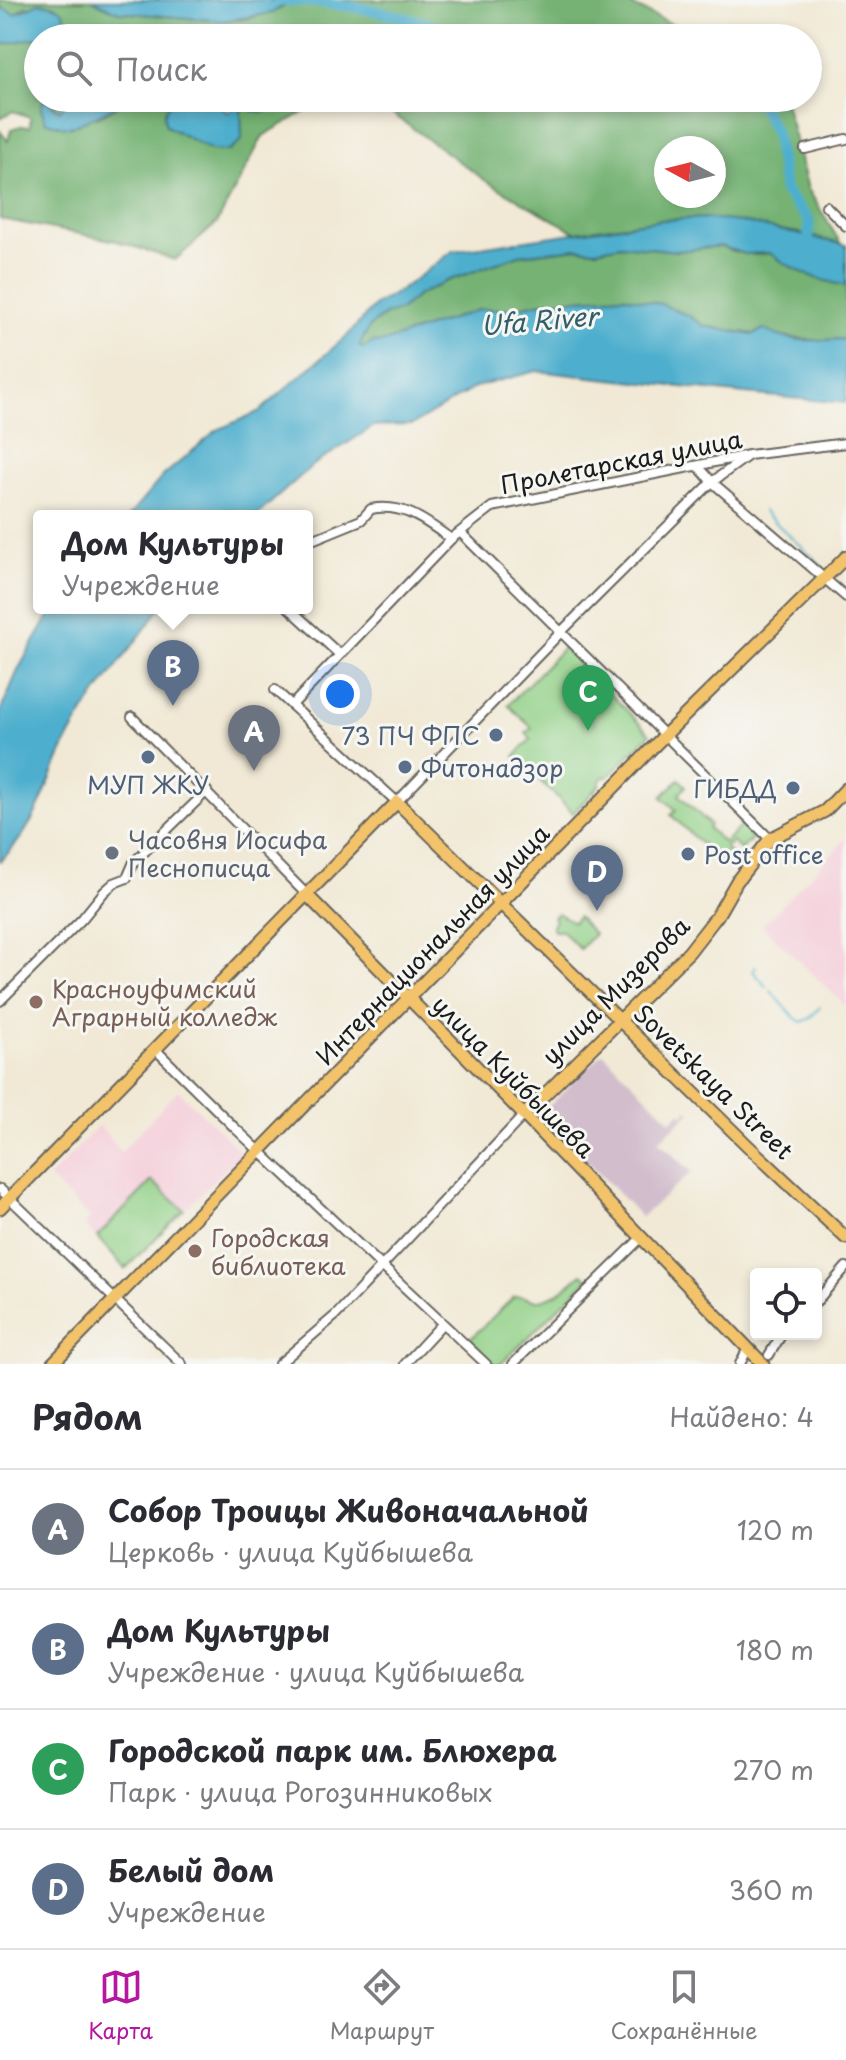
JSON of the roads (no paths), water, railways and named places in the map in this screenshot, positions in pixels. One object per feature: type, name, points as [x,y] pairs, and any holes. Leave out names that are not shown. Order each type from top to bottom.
[{"type":"main road","name":"Интернациональная улица","points":[[52,1364],[666,735],[846,557]]},
{"type":"main road","name":"улица Мизерова","points":[[524,1115],[689,952],[770,839],[825,811],[846,789]]},
{"type":"main road","points":[[0,1208],[397,802]]},
{"type":"main road","name":"Sovetskaya Street","points":[[397,802],[846,1238]]},
{"type":"main road","name":"улица Куйбышева","points":[[307,895],[748,1348],[766,1360]]},
{"type":"street","points":[[805,149],[846,139]]},
{"type":"street","points":[[826,206],[846,226]]},
{"type":"street","name":"Пролетарская улица","points":[[292,705],[451,539],[492,507],[749,455],[846,443]]},
{"type":"street","points":[[397,802],[712,482],[749,455]]},
{"type":"street","points":[[698,466],[712,482],[846,597]]},
{"type":"street","points":[[313,540],[361,520],[371,509],[395,507],[419,516],[451,539]]},
{"type":"street","points":[[460,532],[770,839]]},
{"type":"street","points":[[296,614],[339,654]]},
{"type":"street","name":"Sovetskaya Street","points":[[275,690],[397,802]]},
{"type":"street","name":"улица Куйбышева","points":[[132,717],[307,895]]},
{"type":"street","points":[[0,1001],[82,919],[104,892],[114,883],[127,878],[134,862],[207,791]]},
{"type":"street","points":[[155,1049],[486,1364]]},
{"type":"street","name":"улица Мизерова","points":[[279,1364],[336,1315],[524,1115]]},
{"type":"street","points":[[0,1189],[182,1364]]},
{"type":"street","points":[[513,1364],[641,1238]]},
{"type":"street","points":[[822,1295],[846,1267]]},
{"type":"street","points":[[405,1364],[442,1324]]},
{"type":"street","points":[[766,1360],[778,1340]]},
{"type":"street","points":[[740,1364],[748,1348]]},
{"type":"water","points":[[92,0],[292,0],[272,13],[222,21],[119,12]]},
{"type":"water","points":[[39,3],[52,5],[64,13],[65,24],[24,24],[24,40],[0,45],[0,7],[15,14]]},
{"type":"water","points":[[42,112],[104,112],[65,127],[46,122]]},
{"type":"water","points":[[165,112],[241,112],[242,140],[229,151],[211,150],[166,126]]},
{"type":"water","name":"Ufa River","points":[[705,218],[748,223],[846,245],[846,286],[806,274],[770,253],[744,254],[721,246],[677,251],[621,245],[596,250],[577,248],[519,255],[418,295],[400,310],[385,315],[370,326],[359,346],[363,348],[374,342],[381,343],[481,309],[509,309],[549,301],[622,296],[661,304],[704,326],[752,335],[764,329],[793,339],[846,339],[846,403],[536,371],[476,387],[412,425],[374,426],[312,466],[263,510],[134,510],[163,476],[217,430],[260,411],[348,335],[375,305],[401,290],[453,251],[661,220]]},
{"type":"water","points":[[50,614],[155,614],[81,717],[62,751],[34,816],[0,861],[0,712],[19,668]]},
{"type":"waterway","points":[[279,1],[326,3],[426,24]]},
{"type":"waterway","points":[[764,112],[775,132],[785,192],[809,220],[809,236]]},
{"type":"waterway","points":[[763,511],[821,565]]},
{"type":"waterway","points":[[838,582],[846,590]]},
{"type":"waterway","points":[[756,966],[753,971],[767,987]]},
{"type":"waterway","points":[[771,991],[801,1022],[809,1019],[820,1007]]},
{"type":"place","name":"Дом Культуры","points":[[173,706]]},
{"type":"place","name":"Городской парк им. Блюхера","points":[[588,731]]},
{"type":"place","name":"73 ПЧ ФПС","points":[[496,735]]},
{"type":"place","name":"МУП ЖКУ","points":[[148,757]]},
{"type":"place","name":"Фитонадзор","points":[[405,767]]},
{"type":"place","name":"Собор Троицы Живоначальной","points":[[254,771]]},
{"type":"place","name":"ГИБДД","points":[[793,788]]},
{"type":"place","name":"Часовня Иосифа Песнописца","points":[[112,853]]},
{"type":"place","name":"Post office","points":[[688,854]]},
{"type":"place","name":"Белый дом","points":[[597,911]]},
{"type":"place","name":"Красноуфимский Аграрный колледж","points":[[36,1002]]},
{"type":"place","name":"Городская библиотека","points":[[195,1251]]}]
